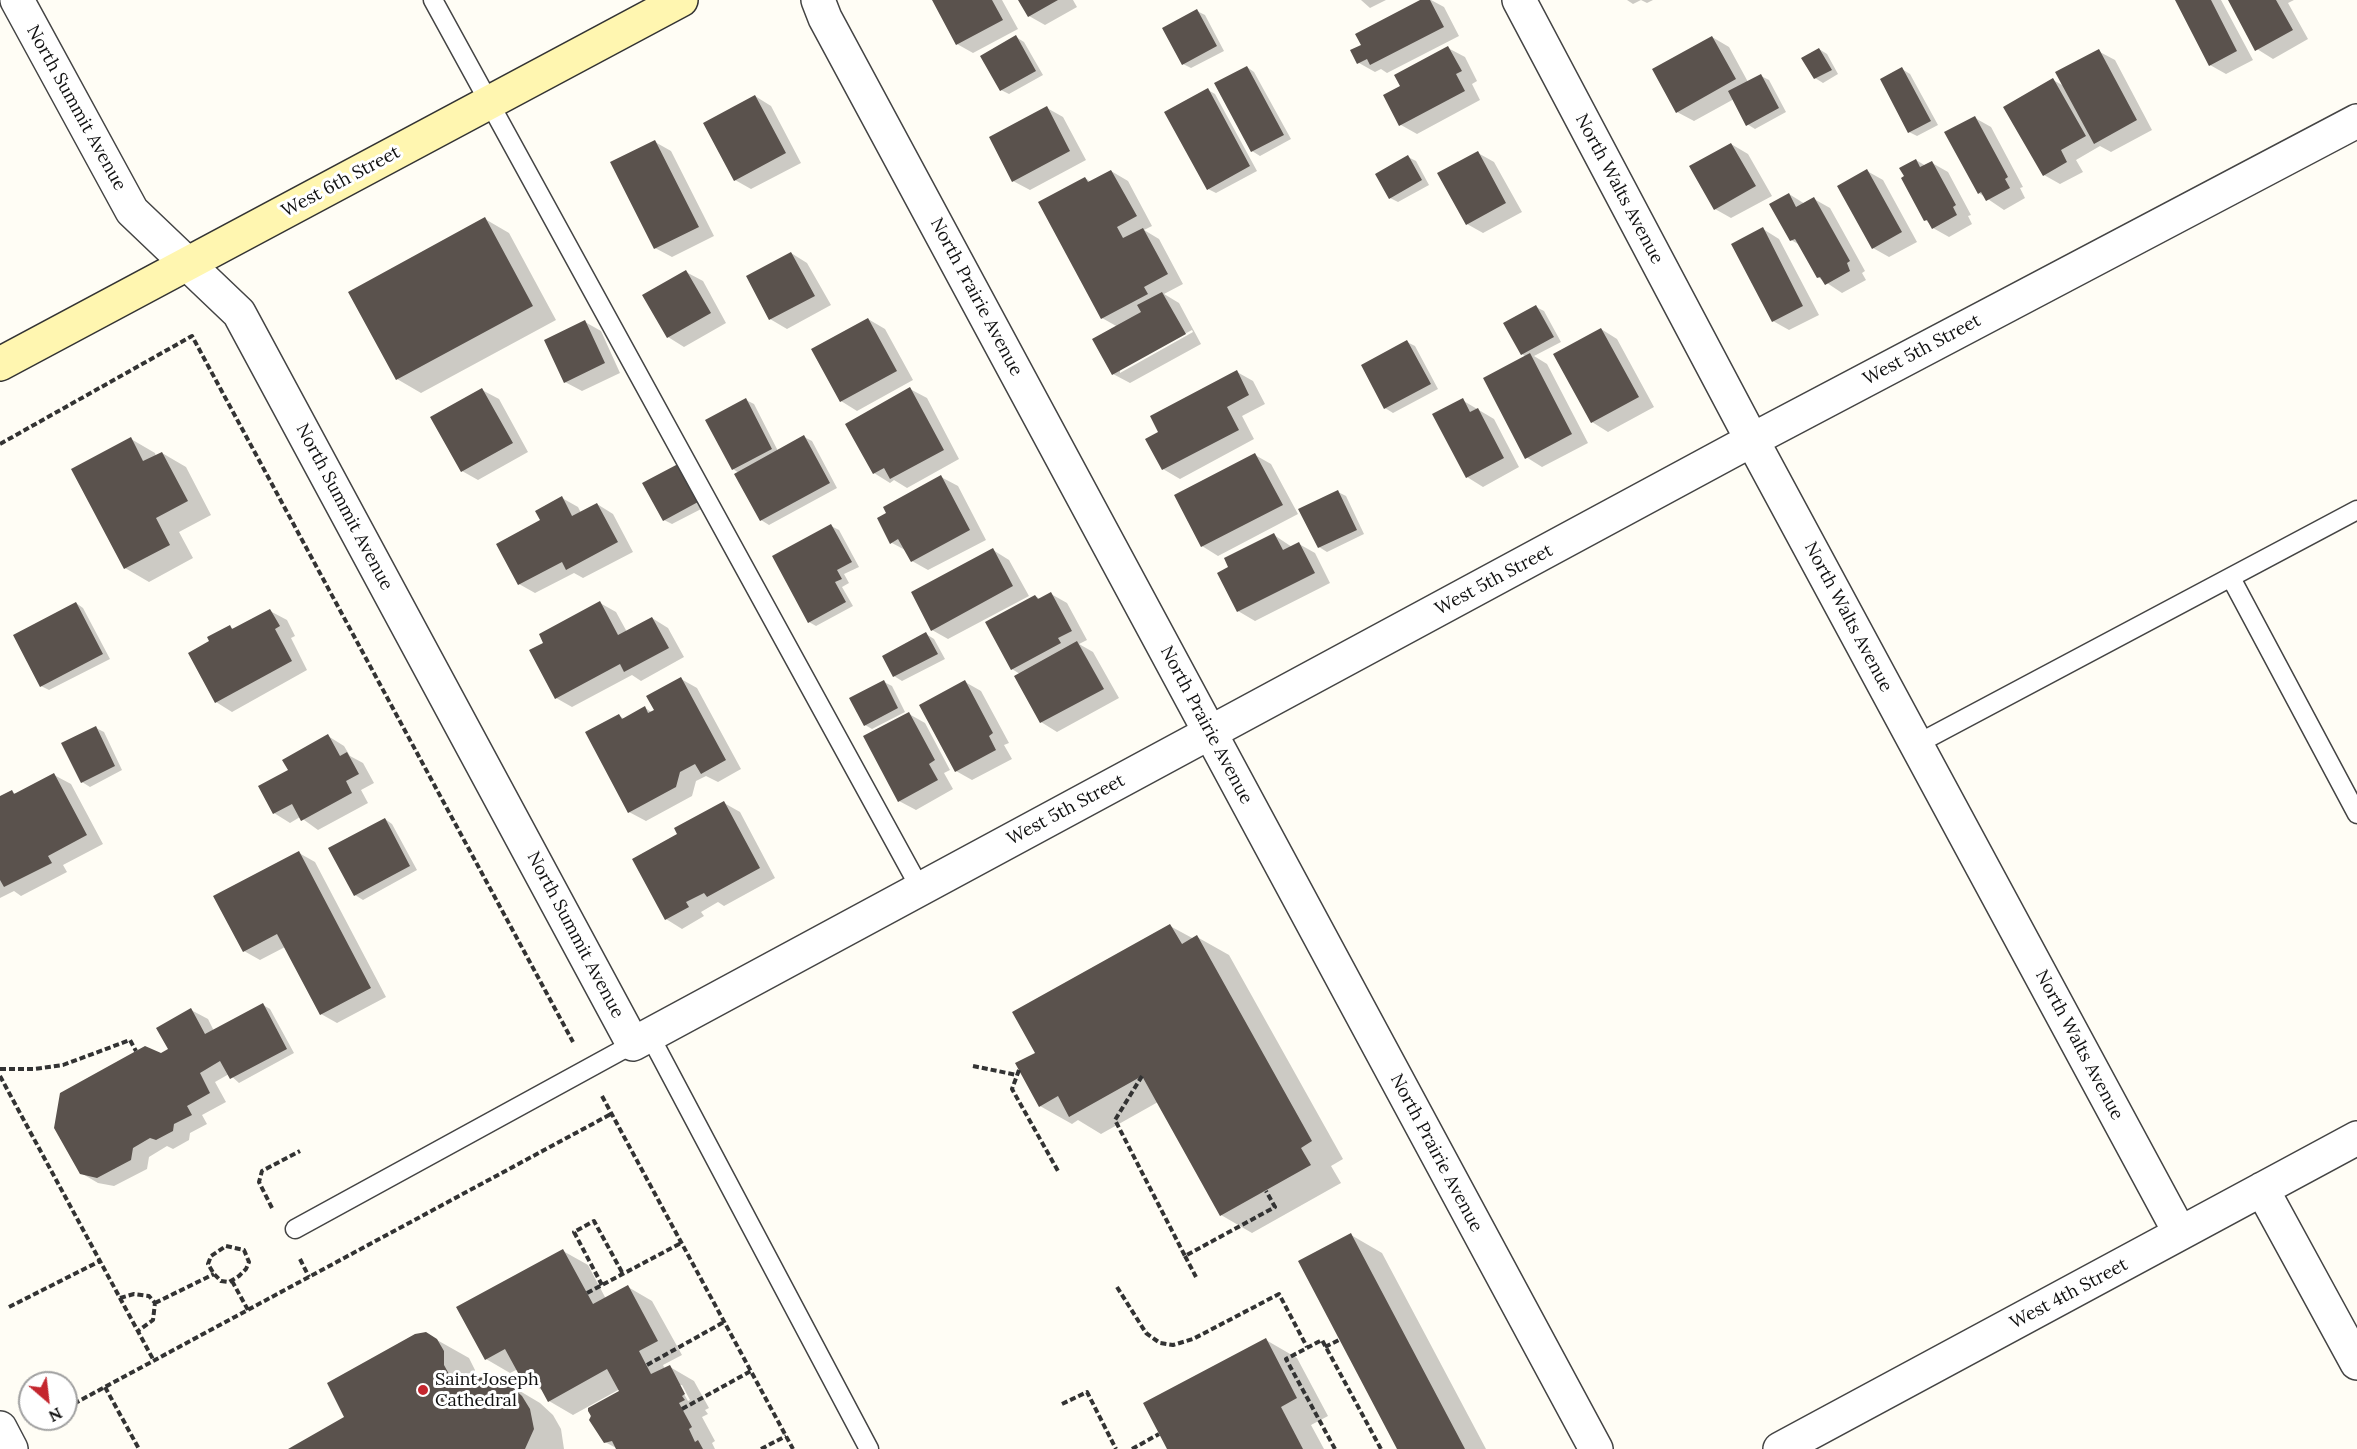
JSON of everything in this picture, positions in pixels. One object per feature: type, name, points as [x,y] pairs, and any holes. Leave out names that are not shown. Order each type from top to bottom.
[{"type":"main road","name":"West 6th Street","points":[[0,363],[681,0]]},
{"type":"street","name":"North Summit Avenue","points":[[17,0],[132,211],[239,313],[641,1039]]},
{"type":"street","name":"North Prairie Avenue","points":[[818,0],[1596,1449]]},
{"type":"street","name":"North Walts Avenue","points":[[1519,0],[1752,440],[2180,1233]]},
{"type":"street","name":"West 5th Street","points":[[641,1039],[1752,440],[2357,121]]},
{"type":"street","name":"West 4th Street","points":[[1780,1449],[2357,1138]]},
{"type":"street","points":[[2262,1189],[2357,1363]]},
{"type":"street","points":[[0,1428],[11,1449]]},
{"type":"lane","points":[[433,0],[920,888]]},
{"type":"lane","points":[[1917,744],[2357,510]]},
{"type":"lane","points":[[2230,578],[2357,814]]},
{"type":"lane","points":[[295,1229],[641,1039],[869,1449]]},
{"type":"path","points":[[0,444],[192,336],[793,1449]]},
{"type":"path","points":[[0,1069],[34,1069],[63,1065],[130,1040],[136,1051]]},
{"type":"path","points":[[974,1066],[1018,1073],[1012,1089],[1058,1171]]},
{"type":"path","points":[[0,1076],[154,1361]]},
{"type":"path","points":[[1142,1076],[1115,1120],[1196,1277]]},
{"type":"path","points":[[78,1402],[611,1114]]},
{"type":"path","points":[[1185,1256],[1275,1207],[1266,1191]]},
{"type":"path","points":[[602,1285],[574,1232],[594,1221],[623,1274]]},
{"type":"path","points":[[588,1293],[681,1243]]},
{"type":"path","points":[[226,1246],[244,1250],[249,1262],[246,1269],[232,1281],[221,1281],[214,1274],[208,1264],[210,1256],[226,1246]]},
{"type":"path","points":[[9,1307],[100,1261]]},
{"type":"path","points":[[155,1303],[214,1274]]},
{"type":"path","points":[[232,1281],[248,1310]]},
{"type":"path","points":[[1117,1287],[1146,1333],[1160,1343],[1173,1345],[1193,1338],[1279,1294],[1307,1347]]},
{"type":"path","points":[[120,1298],[134,1294],[149,1296],[155,1303],[153,1320],[138,1331]]},
{"type":"path","points":[[646,1365],[724,1322]]},
{"type":"path","points":[[1335,1449],[1286,1359],[1322,1340],[1381,1449]]},
{"type":"path","points":[[1325,1347],[1339,1340]]},
{"type":"path","points":[[682,1409],[751,1371]]},
{"type":"path","points":[[105,1388],[139,1449]]},
{"type":"path","points":[[1062,1404],[1087,1392],[1116,1449]]},
{"type":"path","points":[[1134,1448],[1159,1434]]},
{"type":"path","points":[[760,1449],[786,1436]]},
{"type":"building","points":[[932,0],[992,0],[1003,20],[956,45]]},
{"type":"building","points":[[1018,0],[1058,0],[1028,17]]},
{"type":"building","points":[[1420,0],[1430,0],[1444,27],[1370,65],[1367,59],[1357,64],[1350,50],[1361,45],[1355,34]]},
{"type":"building","points":[[2175,0],[2211,0],[2237,51],[2209,66]]},
{"type":"building","points":[[2228,0],[2276,0],[2293,30],[2255,51]]},
{"type":"building","points":[[1197,9],[1217,46],[1182,65],[1162,28]]},
{"type":"building","points":[[1016,35],[1036,71],[1000,91],[980,56]]},
{"type":"building","points":[[1712,36],[1736,79],[1676,113],[1652,69]]},
{"type":"building","points":[[1448,46],[1462,71],[1456,74],[1465,91],[1399,126],[1383,95],[1400,86],[1394,75]]},
{"type":"building","points":[[1819,48],[1832,70],[1814,79],[1801,58]]},
{"type":"building","points":[[2099,49],[2137,120],[2094,144],[2055,72]]},
{"type":"building","points":[[1247,66],[1284,135],[1251,152],[1214,83]]},
{"type":"building","points":[[1902,67],[1931,121],[1908,133],[1880,79]]},
{"type":"building","points":[[1761,74],[1779,108],[1746,126],[1728,91]]},
{"type":"building","points":[[2053,78],[2086,136],[2061,150],[2067,162],[2043,176],[2003,107]]},
{"type":"building","points":[[1208,88],[1250,166],[1207,190],[1164,112]]},
{"type":"building","points":[[755,95],[786,153],[734,181],[703,123]]},
{"type":"building","points":[[1047,106],[1070,151],[1012,182],[989,137]]},
{"type":"building","points":[[1975,116],[2008,177],[2005,179],[2010,188],[1986,201],[1981,192],[1978,194],[1944,132]]},
{"type":"building","points":[[655,140],[699,227],[654,249],[610,162]]},
{"type":"building","points":[[1731,143],[1756,186],[1714,210],[1689,166]]},
{"type":"building","points":[[1478,151],[1506,203],[1466,225],[1437,173]]},
{"type":"building","points":[[1408,155],[1422,180],[1389,199],[1375,174]]},
{"type":"building","points":[[1916,159],[1920,167],[1932,161],[1956,205],[1953,207],[1957,215],[1932,229],[1927,220],[1924,221],[1901,178],[1904,176],[1899,168]]},
{"type":"building","points":[[1867,169],[1902,232],[1872,249],[1837,186]]},
{"type":"building","points":[[1111,170],[1137,216],[1117,227],[1123,238],[1143,228],[1168,274],[1144,287],[1148,294],[1101,319],[1038,202],[1085,177],[1088,182]]},
{"type":"building","points":[[1789,193],[1796,207],[1814,197],[1850,261],[1847,263],[1850,271],[1825,285],[1820,277],[1817,278],[1795,239],[1790,241],[1769,204]]},
{"type":"building","points":[[485,217],[533,306],[396,380],[348,292]]},
{"type":"building","points":[[1763,227],[1803,306],[1772,322],[1731,244]]},
{"type":"building","points":[[791,252],[815,296],[769,320],[746,276]]},
{"type":"building","points":[[686,270],[711,313],[667,338],[642,295]]},
{"type":"building","points":[[1162,292],[1186,334],[1112,375],[1092,339],[1141,312],[1137,305]]},
{"type":"building","points":[[1536,305],[1554,337],[1521,355],[1503,323]]},
{"type":"building","points":[[868,318],[897,371],[840,402],[811,349]]},
{"type":"building","points":[[585,320],[605,363],[564,383],[544,340]]},
{"type":"building","points":[[1601,328],[1639,397],[1591,423],[1553,354]]},
{"type":"building","points":[[1407,340],[1431,384],[1384,409],[1361,365]]},
{"type":"building","points":[[1530,353],[1572,434],[1525,459],[1483,378]]},
{"type":"building","points":[[1237,370],[1249,395],[1227,407],[1239,430],[1162,470],[1145,439],[1158,432],[1150,416]]},
{"type":"building","points":[[910,387],[944,450],[890,479],[884,468],[873,474],[845,424]]},
{"type":"building","points":[[482,388],[513,443],[461,472],[430,417]]},
{"type":"building","points":[[746,398],[772,449],[732,470],[705,420]]},
{"type":"building","points":[[1463,398],[1470,412],[1478,408],[1504,458],[1466,478],[1432,414]]},
{"type":"building","points":[[804,435],[830,483],[760,521],[734,474]]},
{"type":"building","points":[[131,437],[143,461],[162,452],[188,501],[156,518],[170,545],[124,569],[71,469]]},
{"type":"building","points":[[1255,453],[1283,505],[1201,547],[1174,495]]},
{"type":"building","points":[[678,464],[698,502],[663,521],[642,483]]},
{"type":"building","points":[[941,475],[970,530],[911,562],[898,539],[890,544],[877,518],[886,513],[883,507]]},
{"type":"building","points":[[1338,490],[1357,530],[1318,548],[1298,509]]},
{"type":"building","points":[[562,496],[572,516],[597,503],[618,542],[566,570],[562,562],[518,585],[496,544],[540,520],[535,511]]},
{"type":"building","points":[[831,524],[852,562],[837,570],[842,579],[835,582],[846,602],[808,623],[772,556]]},
{"type":"building","points":[[1274,533],[1283,550],[1299,542],[1315,573],[1237,612],[1217,573],[1228,567],[1224,558]]},
{"type":"building","points":[[993,548],[1013,586],[931,631],[911,592]]},
{"type":"building","points":[[1051,592],[1072,631],[1058,638],[1061,643],[1011,670],[985,622],[1035,595],[1038,599]]},
{"type":"building","points":[[600,601],[618,635],[652,617],[669,648],[624,672],[620,664],[555,699],[529,650],[543,643],[539,634]]},
{"type":"building","points":[[76,602],[103,654],[40,687],[13,635]]},
{"type":"building","points":[[270,609],[280,626],[275,629],[292,661],[215,703],[188,653],[209,641],[207,637],[230,625],[232,629]]},
{"type":"building","points":[[926,632],[938,654],[893,677],[882,656]]},
{"type":"building","points":[[1077,641],[1104,689],[1040,723],[1014,676]]},
{"type":"building","points":[[681,677],[726,760],[701,774],[695,764],[680,772],[676,787],[628,813],[585,732],[619,714],[622,719],[645,706],[648,713],[654,710],[646,696]]},
{"type":"building","points":[[884,680],[898,708],[864,726],[849,698]]},
{"type":"building","points":[[965,680],[993,733],[989,736],[996,750],[955,772],[919,705]]},
{"type":"building","points":[[909,712],[935,760],[929,764],[938,780],[898,802],[863,736]]},
{"type":"building","points":[[96,726],[115,766],[81,783],[61,743]]},
{"type":"building","points":[[328,734],[340,756],[347,752],[359,774],[346,781],[352,793],[301,821],[292,804],[273,814],[258,786],[288,770],[282,760]]},
{"type":"building","points":[[54,773],[87,835],[48,856],[52,863],[4,887],[0,880],[0,796],[12,790],[14,794]]},
{"type":"building","points":[[724,801],[760,868],[707,897],[704,893],[686,902],[689,907],[665,920],[632,859],[677,834],[674,828]]},
{"type":"building","points":[[385,818],[410,866],[354,896],[328,848]]},
{"type":"building","points":[[299,851],[371,988],[320,1015],[277,934],[243,952],[213,896]]},
{"type":"building","points":[[1170,924],[1182,944],[1197,935],[1312,1141],[1301,1148],[1311,1165],[1220,1216],[1142,1076],[1069,1117],[1058,1096],[1039,1107],[1015,1063],[1035,1053],[1012,1012]]},
{"type":"building","points":[[263,1003],[287,1049],[230,1079],[220,1061],[200,1073],[210,1093],[187,1106],[192,1115],[174,1124],[173,1131],[156,1140],[150,1138],[133,1148],[131,1160],[97,1178],[80,1174],[54,1128],[60,1093],[145,1046],[161,1053],[168,1049],[156,1028],[191,1008],[205,1034]]},
{"type":"building","points":[[1351,1233],[1465,1449],[1397,1449],[1298,1261]]},
{"type":"building","points":[[563,1249],[593,1304],[628,1285],[658,1341],[639,1351],[651,1374],[670,1365],[685,1394],[682,1396],[685,1400],[679,1403],[692,1427],[689,1429],[695,1442],[698,1440],[703,1449],[616,1449],[612,1441],[604,1443],[589,1420],[591,1416],[588,1408],[619,1391],[607,1369],[548,1402],[534,1376],[523,1382],[505,1349],[485,1360],[456,1307]]},
{"type":"building","name":"Saint Joseph Cathedral","points":[[426,1332],[437,1339],[444,1351],[444,1365],[455,1385],[470,1377],[492,1378],[508,1383],[522,1396],[530,1409],[534,1429],[525,1449],[288,1449],[344,1417],[327,1383],[415,1334]]},
{"type":"building","points":[[1266,1338],[1297,1398],[1281,1407],[1303,1449],[1167,1449],[1143,1403]]},
{"type":"place","name":"Saint Joseph Cathedral","points":[[423,1390]]}]
